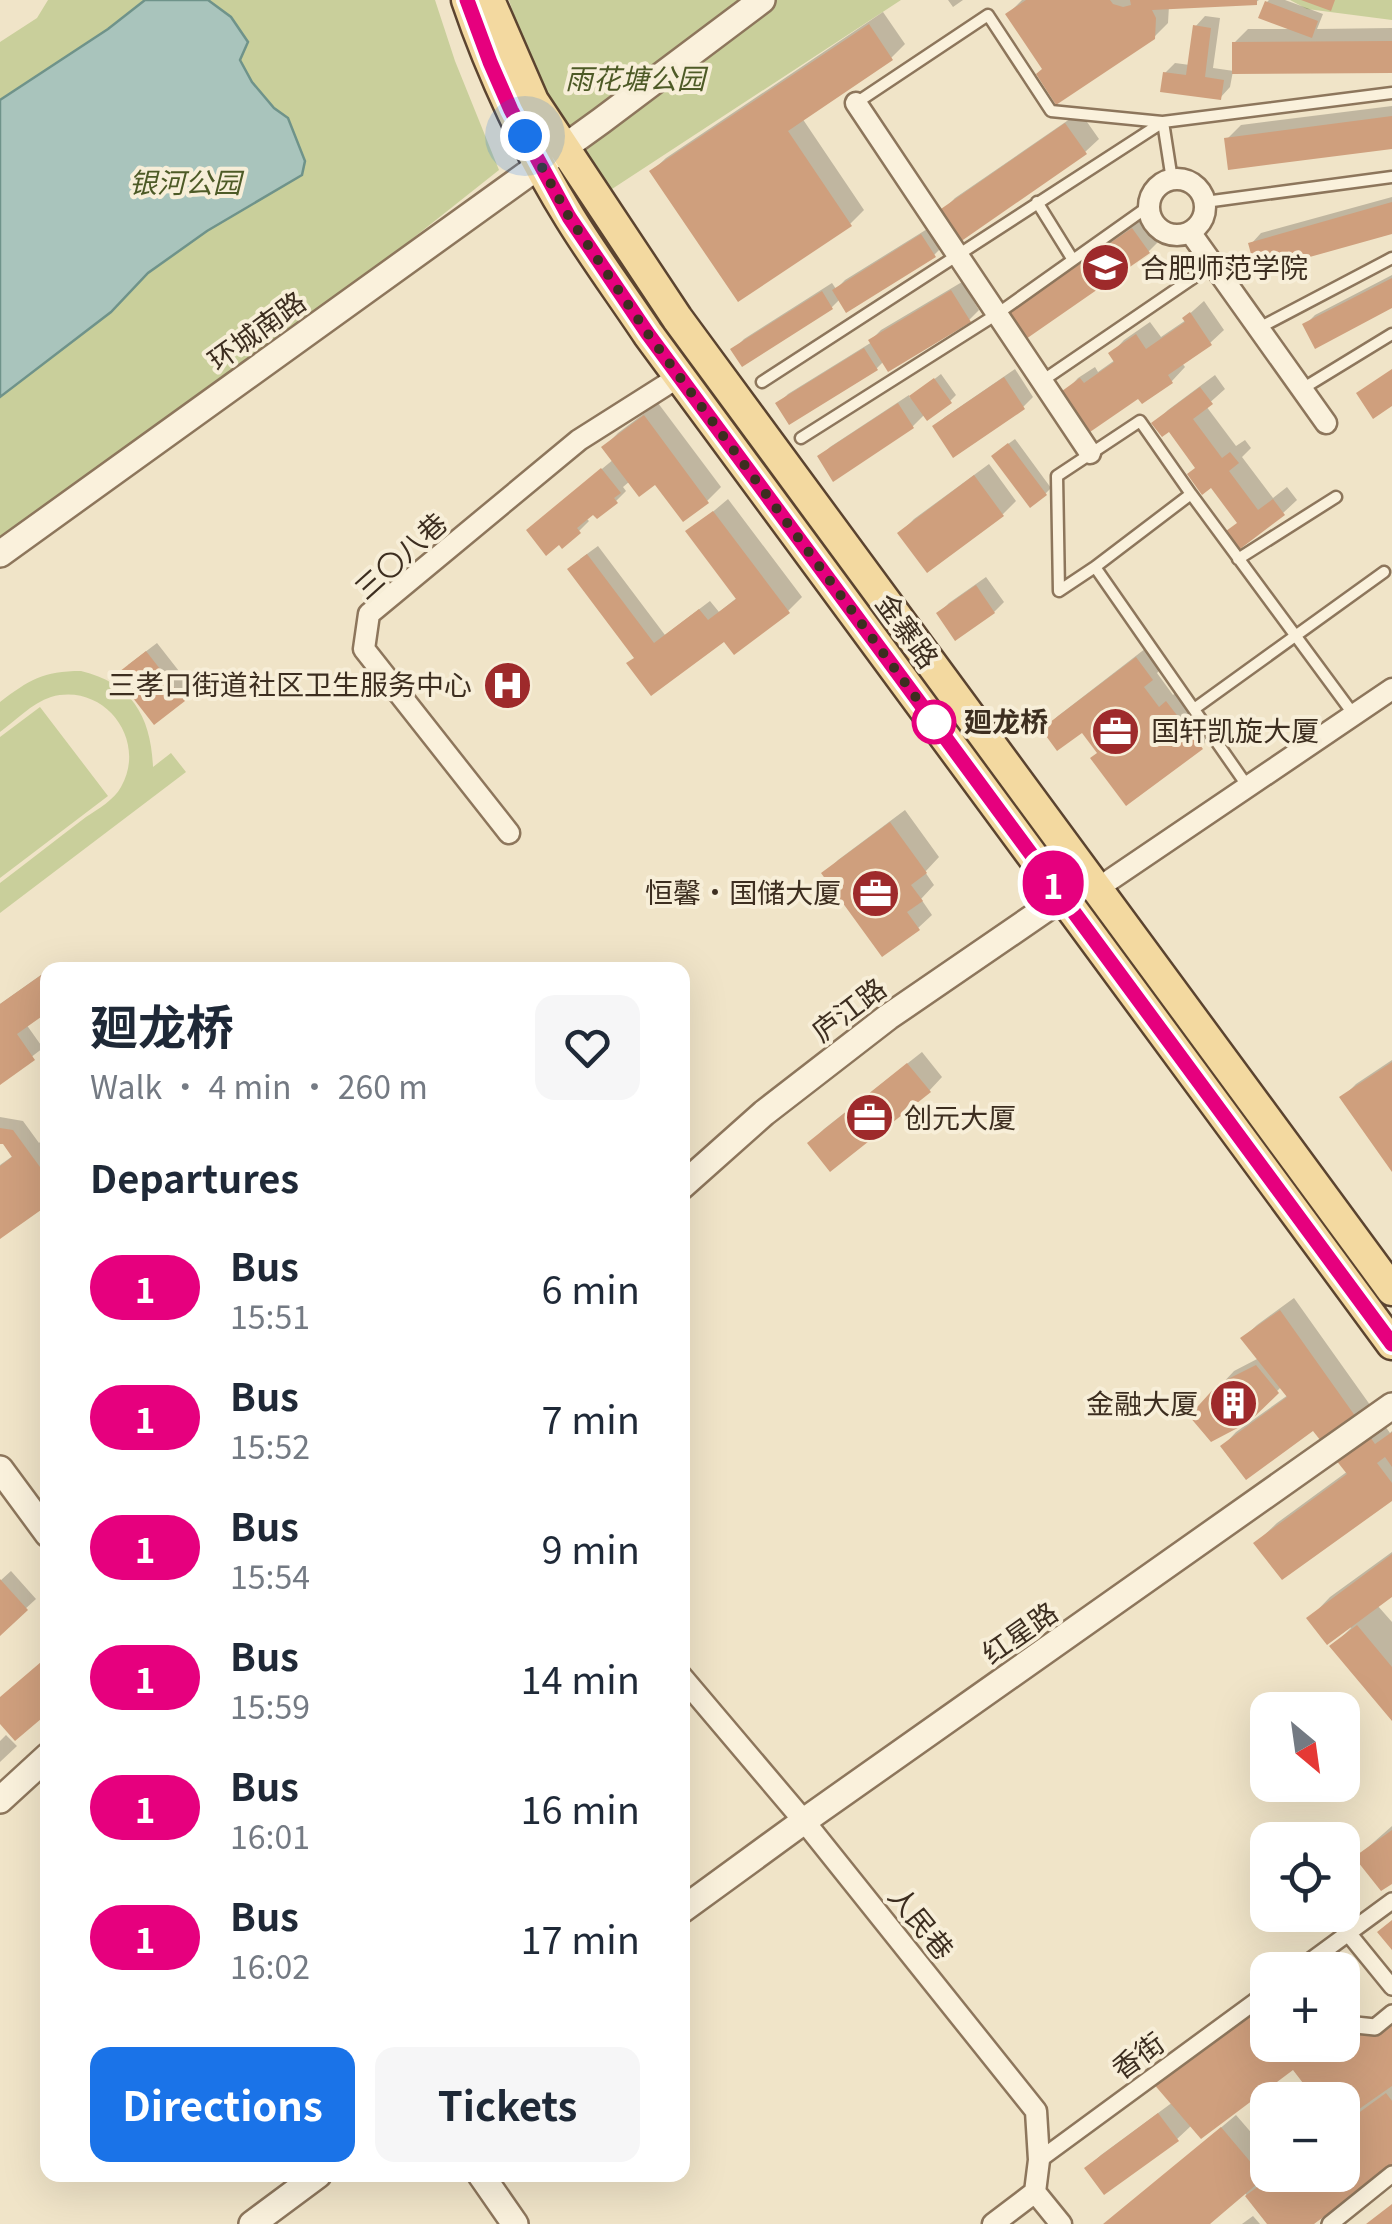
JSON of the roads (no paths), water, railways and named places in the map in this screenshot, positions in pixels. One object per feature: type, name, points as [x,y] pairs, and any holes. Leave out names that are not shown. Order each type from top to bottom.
[{"type":"main road","name":"金寨路","points":[[468,0],[511,110],[677,318],[1392,1290]]},
{"type":"main road","name":"金寨路","points":[[489,0],[533,101],[569,217],[680,376],[1392,1344]]},
{"type":"street","name":"环城南路","points":[[0,554],[762,0]]},
{"type":"street","points":[[856,103],[1090,453]]},
{"type":"street","points":[[1172,180],[1196,186],[1205,202],[1203,219],[1181,235],[1162,231],[1149,206],[1156,188],[1172,180]]},
{"type":"street","points":[[1190,232],[1326,423]]},
{"type":"street","name":"三〇八巷","points":[[509,833],[364,649],[370,614],[580,440],[680,376]]},
{"type":"street","points":[[1110,880],[1392,689]]},
{"type":"street","name":"庐江路","points":[[690,1179],[764,1114],[888,1017],[1063,898]]},
{"type":"street","name":"红星路","points":[[690,1904],[1392,1406]]},
{"type":"street","points":[[0,1469],[40,1523]]},
{"type":"street","points":[[0,1493],[40,1546]]},
{"type":"street","name":"人民巷","points":[[690,1687],[1036,2111],[1039,2160],[1035,2192]]},
{"type":"street","points":[[0,1800],[40,1763]]},
{"type":"street","points":[[1322,1952],[1392,1901]]},
{"type":"street","points":[[1348,1933],[1372,1972],[1392,1987]]},
{"type":"street","name":"香街","points":[[1039,2160],[1250,2005]]},
{"type":"street","points":[[1360,2025],[1375,2027],[1392,2014]]},
{"type":"street","points":[[1330,2224],[1392,2174]]},
{"type":"street","points":[[252,2224],[309,2182]]},
{"type":"street","points":[[486,2182],[515,2224]]},
{"type":"street","points":[[501,2182],[530,2224]]},
{"type":"street","points":[[993,2224],[1035,2192],[1061,2224]]},
{"type":"lane","points":[[856,103],[988,15],[1051,111],[1163,122],[1392,93]]},
{"type":"lane","points":[[1163,122],[1172,180]]},
{"type":"lane","points":[[762,382],[1163,122]]},
{"type":"lane","points":[[1205,202],[1392,176]]},
{"type":"lane","points":[[1037,202],[1073,260]]},
{"type":"lane","points":[[801,438],[997,314],[1149,206]]},
{"type":"lane","points":[[1258,328],[1392,258]]},
{"type":"lane","points":[[1042,381],[1213,264]]},
{"type":"lane","points":[[1302,390],[1392,334]]},
{"type":"lane","points":[[1192,494],[1059,591],[1057,476],[1140,421],[1354,715]]},
{"type":"lane","points":[[1238,559],[1336,497]]},
{"type":"lane","points":[[1095,567],[1248,787]]},
{"type":"lane","points":[[1194,709],[1384,572]]},
{"type":"water","points":[[145,0],[208,0],[231,17],[248,42],[240,60],[252,82],[288,118],[305,161],[302,175],[207,231],[148,273],[111,312],[0,397],[0,100]]},
{"type":"place","name":"合肥师范学院","points":[[1105,268]]},
{"type":"place","name":"三孝口街道社区卫生服务中心","points":[[507,685]]},
{"type":"place","name":"廻龙桥","points":[[934,722]]},
{"type":"place","name":"国轩凯旋大厦","points":[[1116,731]]},
{"type":"place","name":"恒馨•国储大厦","points":[[876,893]]},
{"type":"place","name":"创元大厦","points":[[869,1118]]},
{"type":"place","name":"金融大厦","points":[[1233,1404]]},
{"type":"park label","name":"雨花塘公园","points":[[635,79]]},
{"type":"park label","name":"银河公园","points":[[185,183]]}]
